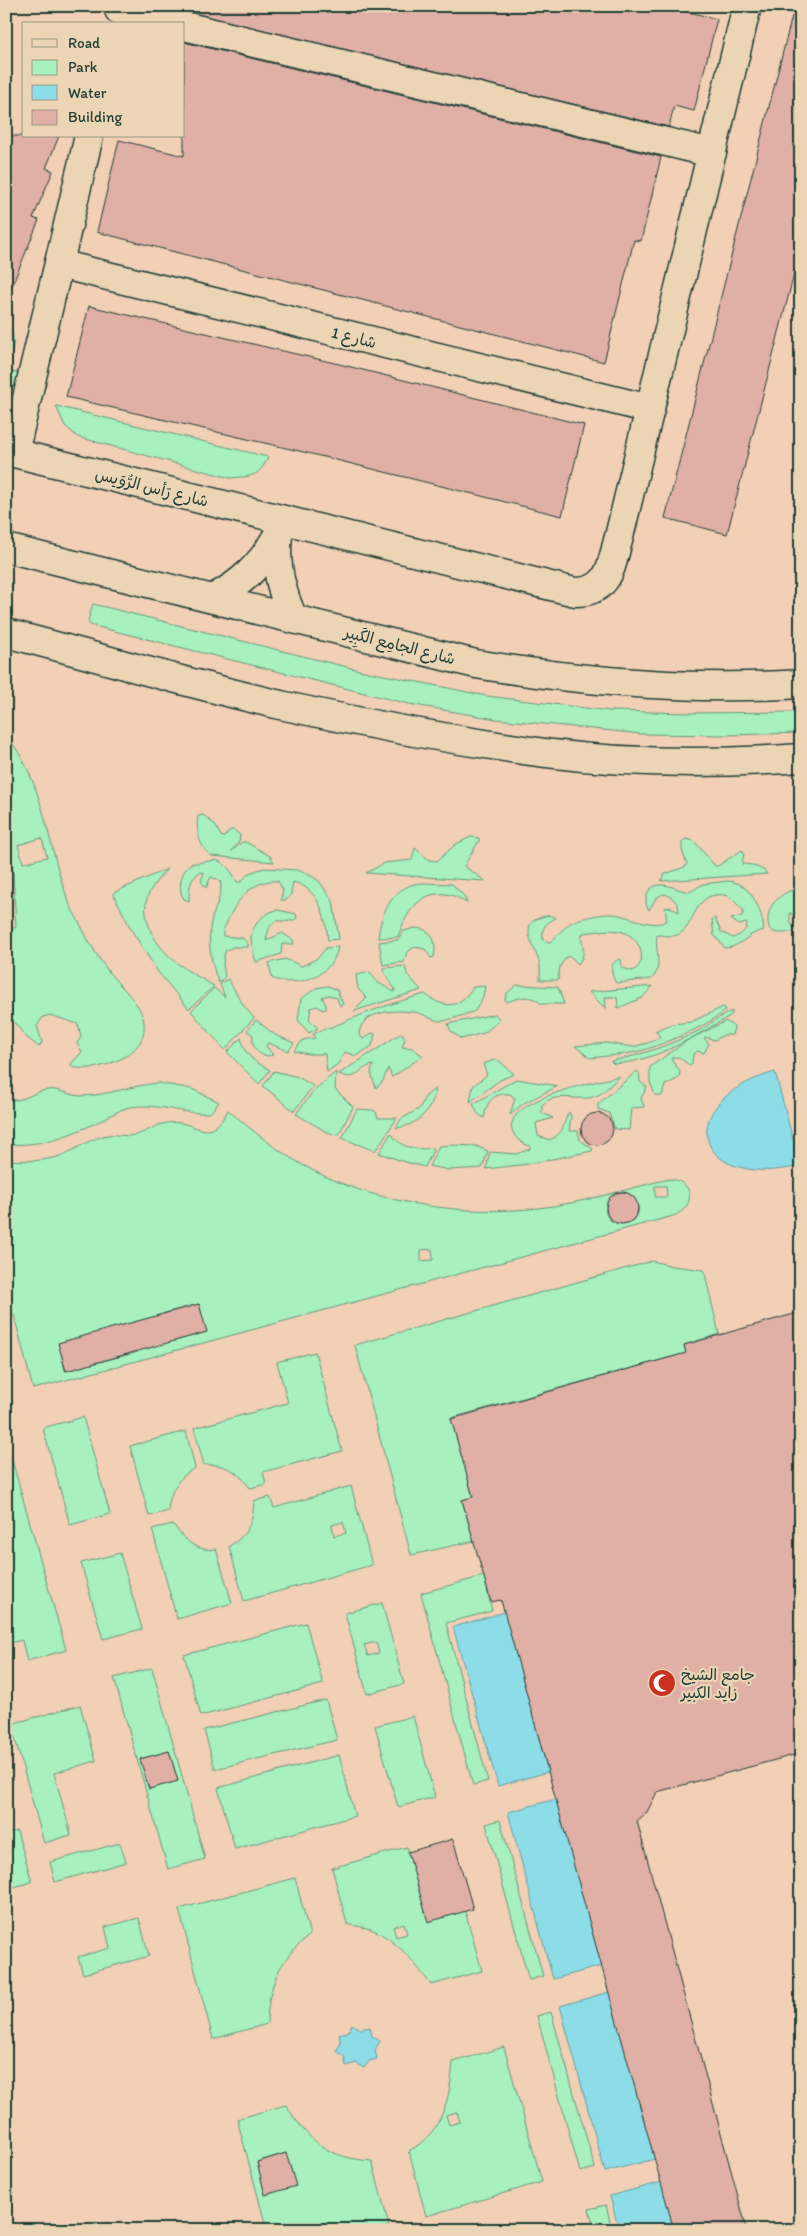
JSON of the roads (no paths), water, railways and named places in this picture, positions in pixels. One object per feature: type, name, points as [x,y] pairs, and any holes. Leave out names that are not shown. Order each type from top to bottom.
[{"type":"street","name":"شارع رَأس الرُّوَيس","points":[[10,452],[104,474],[278,529],[575,592],[590,590],[600,585],[608,576],[747,6]]},
{"type":"street","points":[[118,13],[165,22]]},
{"type":"street","points":[[185,26],[712,153]]},
{"type":"street","points":[[10,452],[59,264],[89,138]]},
{"type":"street","name":"شارع 1","points":[[59,264],[650,409]]},
{"type":"street","points":[[214,598],[243,580],[255,569],[266,556],[278,529]]},
{"type":"street","points":[[278,529],[281,584],[293,618]]},
{"type":"street","name":"شارع الجامِع الكَبِير","points":[[6,548],[476,664],[552,676],[660,686],[704,687],[801,684]]},
{"type":"street","points":[[6,634],[285,706],[449,738],[547,753],[648,761],[750,762],[801,758]]},
{"type":"water","points":[[775,1072],[800,1166],[763,1170],[735,1166],[717,1155],[708,1139],[708,1121],[720,1102],[742,1085]]},
{"type":"water","points":[[505,1612],[548,1772],[498,1786],[453,1627]]},
{"type":"water","points":[[556,1799],[602,1966],[553,1979],[508,1812]]},
{"type":"water","points":[[609,1992],[655,2159],[605,2172],[560,2006]]},
{"type":"water","points":[[352,2024],[360,2029],[370,2027],[372,2036],[380,2041],[375,2050],[377,2059],[369,2061],[364,2068],[356,2063],[346,2066],[344,2056],[336,2051],[341,2043],[339,2034],[348,2032]]},
{"type":"water","points":[[662,2182],[674,2230],[619,2230],[610,2196]]},
{"type":"place","name":"جامع الشيخ زايد الكبير","points":[[662,1683]]}]
